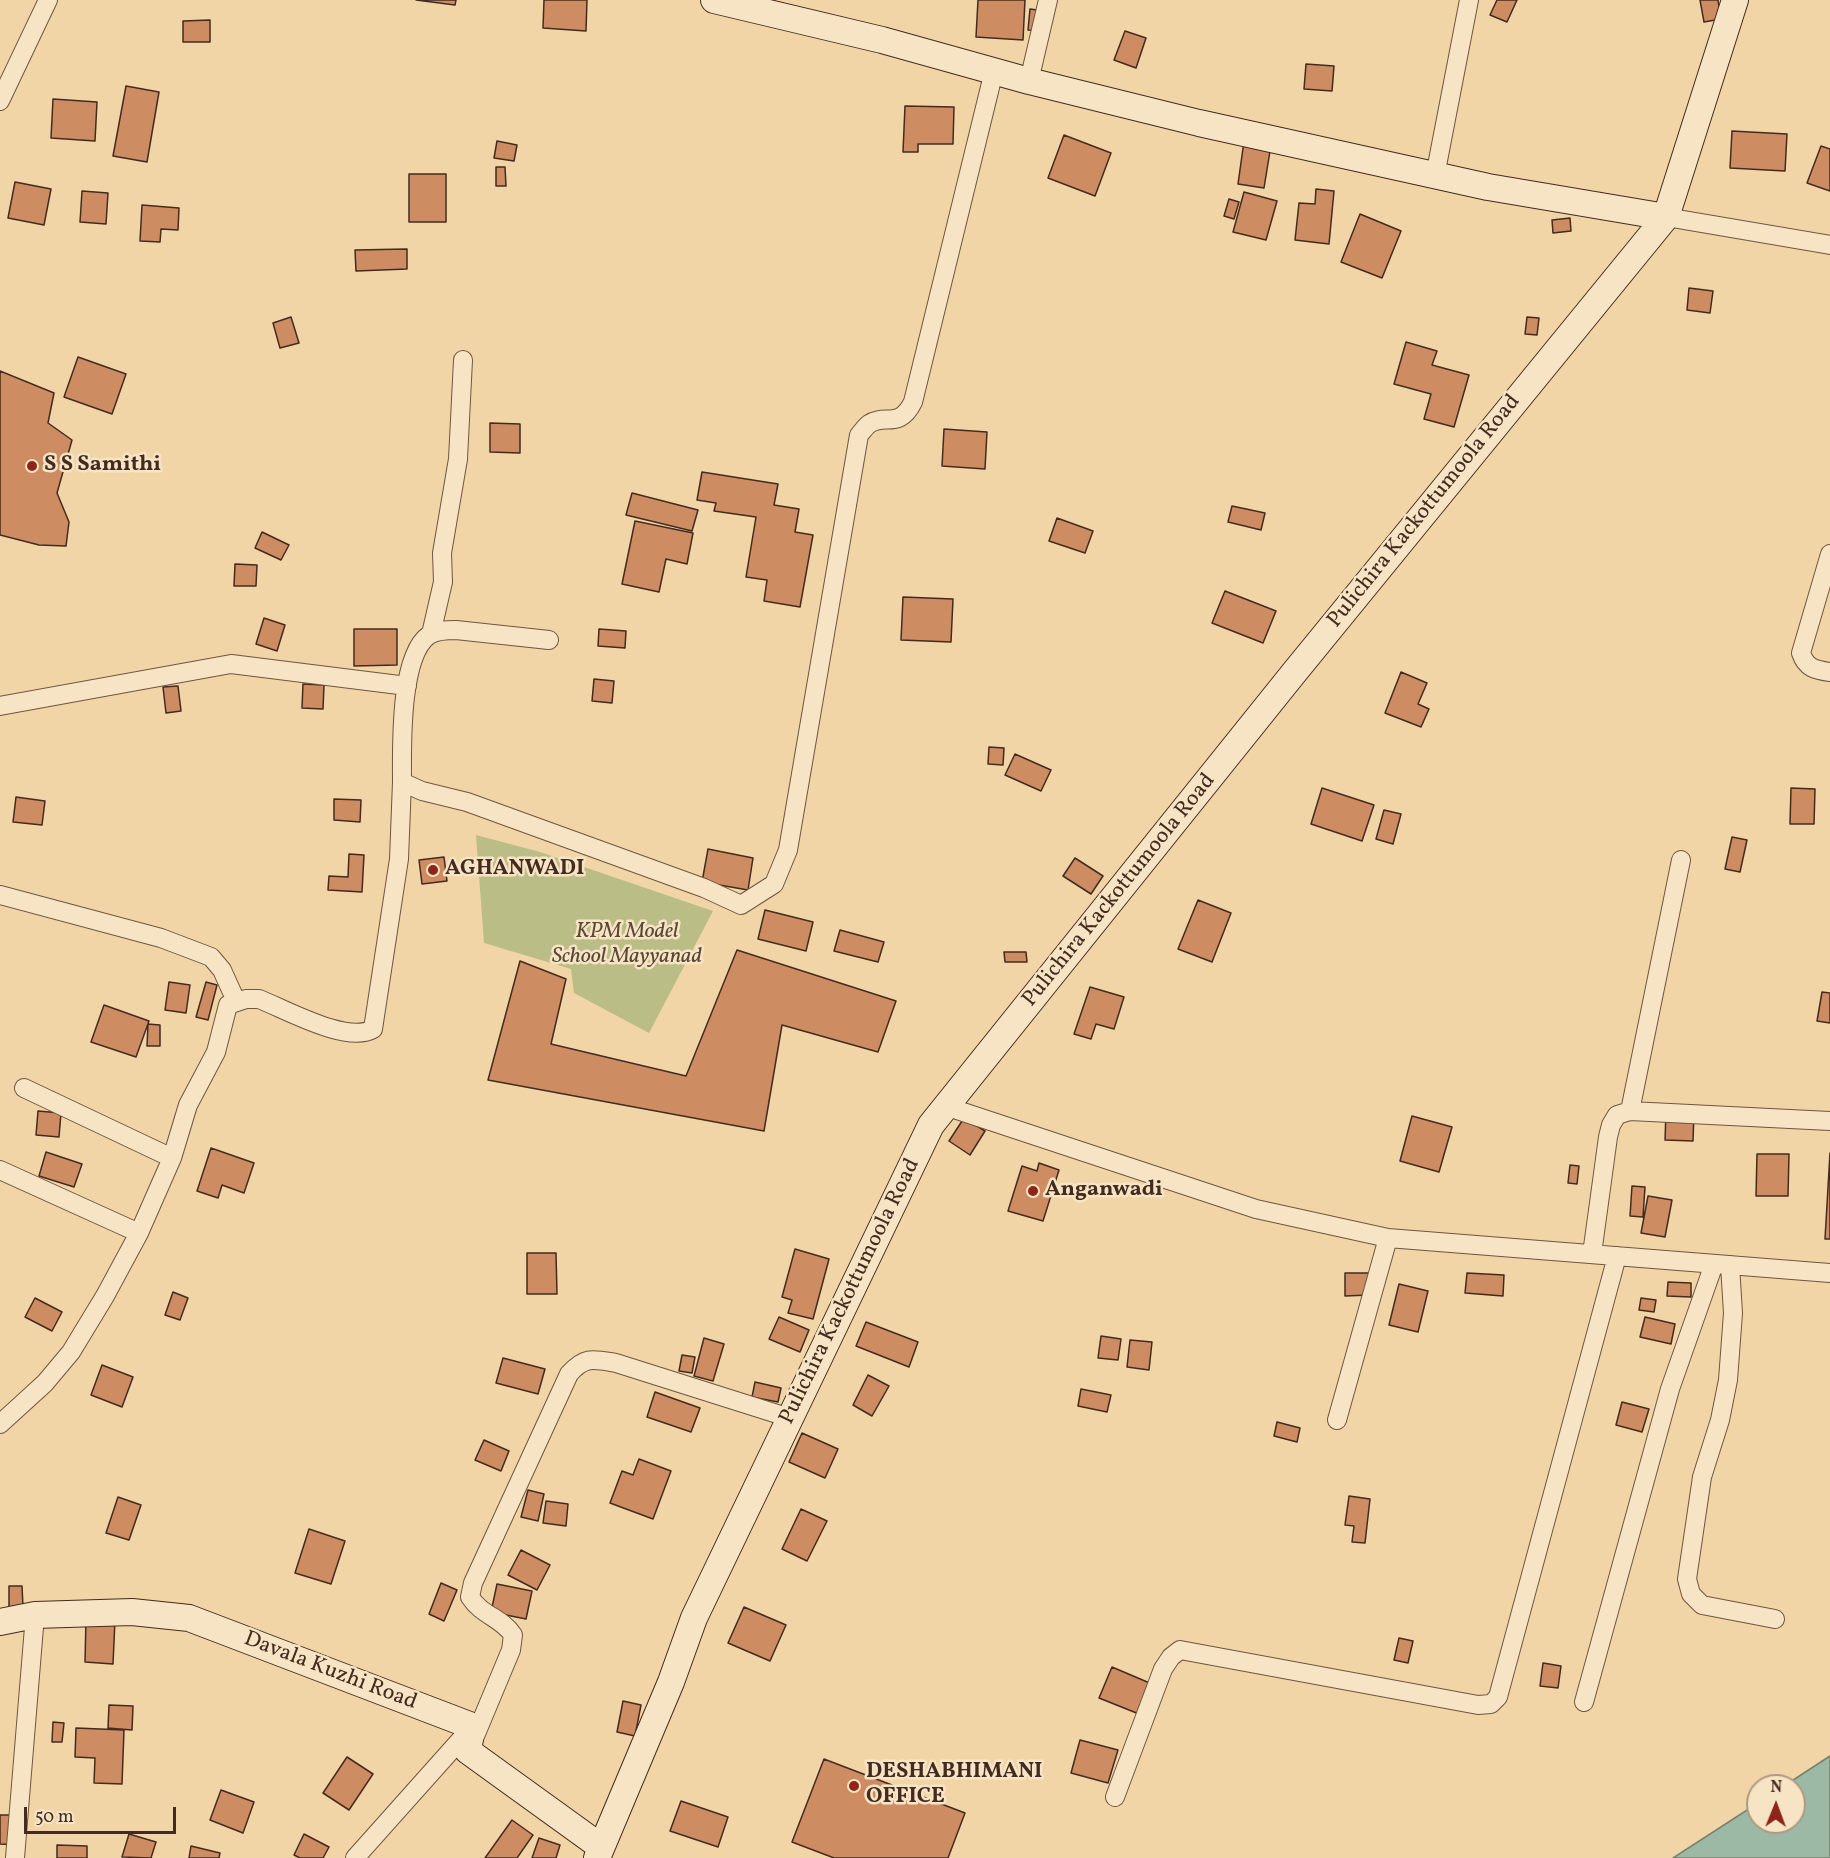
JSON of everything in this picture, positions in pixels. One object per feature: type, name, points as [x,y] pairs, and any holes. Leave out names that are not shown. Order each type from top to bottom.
[{"type":"main road","points":[[714,0],[882,40],[1029,81],[1435,176],[1666,217]]},
{"type":"main road","name":"Pulichira Kackottumoola Road","points":[[599,1852],[694,1618],[932,1125],[945,1106],[1666,217],[1735,0]]},
{"type":"main road","name":"Davala Kuzhi Road","points":[[0,1622],[35,1615],[132,1612],[189,1618],[470,1739],[599,1852]]},
{"type":"street","points":[[0,101],[48,0]]},
{"type":"street","points":[[1029,81],[1048,0]]},
{"type":"street","points":[[1435,176],[1469,0]]},
{"type":"street","points":[[402,782],[422,791],[467,802],[704,888],[741,905],[774,884],[788,850],[859,435],[870,423],[899,418],[908,413],[913,402],[994,71]]},
{"type":"street","points":[[1666,217],[1830,245]]},
{"type":"street","points":[[0,1424],[45,1383],[71,1352],[139,1233],[172,1158],[188,1105],[216,1052],[228,1005],[236,1001],[259,999],[347,1034],[364,1034],[373,1029],[399,859],[401,739],[407,686],[413,658],[431,634],[442,582],[442,552],[458,459],[463,360]]},
{"type":"street","points":[[1830,554],[1801,653],[1804,662],[1815,670],[1830,672]]},
{"type":"street","points":[[431,634],[456,630],[549,640]]},
{"type":"street","points":[[0,706],[231,664],[407,686]]},
{"type":"street","points":[[1630,1111],[1682,860]]},
{"type":"street","points":[[0,895],[161,938],[211,957],[222,970],[236,1001]]},
{"type":"street","points":[[24,1088],[172,1158]]},
{"type":"street","points":[[945,1106],[1256,1209],[1388,1238],[1830,1273]]},
{"type":"street","points":[[1592,1254],[1611,1125],[1617,1115],[1630,1111],[1830,1121]]},
{"type":"street","points":[[0,1170],[139,1233]]},
{"type":"street","points":[[1337,1420],[1388,1238]]},
{"type":"street","points":[[1115,1797],[1163,1669],[1170,1657],[1180,1650],[1478,1705],[1491,1704],[1498,1697],[1617,1256]]},
{"type":"street","points":[[1722,1264],[1733,1313],[1728,1380],[1720,1420],[1702,1477],[1687,1579],[1691,1594],[1702,1605],[1775,1619]]},
{"type":"street","points":[[1584,1702],[1670,1389],[1722,1264]]},
{"type":"street","points":[[355,1858],[470,1739],[511,1650],[513,1635],[507,1626],[477,1609],[470,1597],[473,1583],[569,1374],[580,1362],[595,1360],[616,1363],[790,1418]]},
{"type":"street","points":[[15,1858],[35,1615]]},
{"type":"green space","name":"KPM Model School Mayyanad","points":[[476,835],[540,852],[713,911],[649,1033],[574,993],[571,969],[484,943]]},
{"type":"shaded area","points":[[1830,1756],[1830,1858],[1673,1858],[1746,1811],[1746,1834],[1806,1834],[1806,1774],[1802,1774]]},
{"type":"building","points":[[416,0],[456,0],[455,5]]},
{"type":"building","points":[[544,0],[587,0],[586,31],[543,28]]},
{"type":"building","points":[[978,0],[1025,0],[1023,40],[976,37]]},
{"type":"building","points":[[1497,0],[1517,0],[1507,22],[1490,15]]},
{"type":"building","points":[[1700,0],[1718,0],[1721,19],[1704,22]]},
{"type":"building","points":[[1030,9],[1044,11],[1042,31],[1028,30]]},
{"type":"building","points":[[210,20],[210,42],[183,42],[183,21]]},
{"type":"building","points":[[1125,31],[1146,38],[1136,68],[1114,60]]},
{"type":"building","points":[[1306,64],[1334,66],[1332,91],[1304,89]]},
{"type":"building","points":[[126,86],[159,92],[147,162],[113,156]]},
{"type":"building","points":[[53,99],[97,102],[95,141],[51,138]]},
{"type":"building","points":[[905,106],[954,107],[953,144],[918,144],[918,152],[903,152]]},
{"type":"building","points":[[1732,131],[1787,134],[1785,171],[1730,168]]},
{"type":"building","points":[[1064,135],[1111,153],[1095,196],[1048,178]]},
{"type":"building","points":[[497,141],[517,145],[514,161],[494,158]]},
{"type":"building","points":[[1244,141],[1271,145],[1264,188],[1238,184]]},
{"type":"building","points":[[1821,146],[1830,149],[1830,191],[1807,183]]},
{"type":"building","points":[[496,167],[505,167],[506,186],[496,186]]},
{"type":"building","points":[[409,174],[446,174],[446,222],[409,222]]},
{"type":"building","points":[[15,182],[51,189],[44,225],[8,218]]},
{"type":"building","points":[[1316,189],[1334,191],[1329,244],[1295,240],[1299,203],[1315,204]]},
{"type":"building","points":[[82,191],[108,193],[106,224],[80,222]]},
{"type":"building","points":[[1244,192],[1277,201],[1266,240],[1233,232]]},
{"type":"building","points":[[1229,199],[1239,202],[1234,219],[1224,216]]},
{"type":"building","points":[[142,205],[179,208],[178,230],[161,229],[160,242],[140,241]]},
{"type":"building","points":[[1360,214],[1401,231],[1382,278],[1341,262]]},
{"type":"building","points":[[1570,218],[1571,231],[1553,233],[1552,220]]},
{"type":"building","points":[[407,249],[407,269],[356,271],[355,250]]},
{"type":"building","points":[[1689,288],[1713,291],[1710,313],[1687,310]]},
{"type":"building","points":[[291,317],[299,343],[280,348],[273,323]]},
{"type":"building","points":[[1527,317],[1539,318],[1537,335],[1525,334]]},
{"type":"building","points":[[1406,342],[1437,351],[1432,365],[1469,375],[1454,427],[1424,419],[1431,394],[1394,384]]},
{"type":"building","points":[[78,357],[126,374],[112,414],[64,397]]},
{"type":"building","name":"S S Samithi","points":[[0,371],[54,393],[48,423],[72,440],[57,493],[69,522],[66,546],[39,545],[0,535]]},
{"type":"building","points":[[490,423],[520,424],[520,453],[490,452]]},
{"type":"building","points":[[944,429],[987,432],[985,469],[942,466]]},
{"type":"building","points":[[702,472],[778,484],[774,505],[799,509],[795,532],[813,535],[800,607],[764,601],[767,580],[746,577],[756,517],[714,511],[716,503],[697,500]]},
{"type":"building","points":[[632,493],[698,510],[692,531],[626,515]]},
{"type":"building","points":[[1232,506],[1265,513],[1261,530],[1228,522]]},
{"type":"building","points":[[1057,518],[1093,531],[1085,553],[1049,541]]},
{"type":"building","points":[[635,521],[693,533],[687,564],[666,559],[659,592],[622,584]]},
{"type":"building","points":[[262,532],[289,545],[281,560],[255,548]]},
{"type":"building","points":[[235,564],[257,565],[256,586],[234,586]]},
{"type":"building","points":[[1225,591],[1276,611],[1263,643],[1212,623]]},
{"type":"building","points":[[903,597],[953,599],[951,642],[901,640]]},
{"type":"building","points":[[264,618],[285,625],[277,651],[256,644]]},
{"type":"building","points":[[354,629],[397,629],[397,665],[354,666]]},
{"type":"building","points":[[599,629],[626,631],[625,648],[598,646]]},
{"type":"building","points":[[1401,672],[1427,683],[1418,704],[1429,709],[1421,727],[1385,713]]},
{"type":"building","points":[[594,679],[614,681],[612,703],[592,701]]},
{"type":"building","points":[[303,684],[324,685],[323,709],[302,708]]},
{"type":"building","points":[[178,686],[181,711],[166,713],[163,687]]},
{"type":"building","points":[[989,747],[1004,748],[1003,765],[988,764]]},
{"type":"building","points":[[1015,754],[1051,770],[1041,791],[1005,775]]},
{"type":"building","points":[[1322,788],[1374,805],[1362,841],[1311,824]]},
{"type":"building","points":[[1791,788],[1815,789],[1814,824],[1790,824]]},
{"type":"building","points":[[16,797],[45,801],[42,825],[13,822]]},
{"type":"building","points":[[334,799],[361,800],[360,822],[334,820]]},
{"type":"building","points":[[1384,810],[1401,814],[1393,844],[1376,839]]},
{"type":"building","points":[[1732,837],[1747,840],[1740,872],[1725,869]]},
{"type":"building","points":[[708,849],[753,858],[748,890],[702,882]]},
{"type":"building","points":[[349,854],[364,855],[362,892],[328,890],[329,876],[348,877]]},
{"type":"building","name":"AGHANWADI","points":[[444,857],[447,881],[422,884],[419,860]]},
{"type":"building","points":[[1075,858],[1103,876],[1091,894],[1063,876]]},
{"type":"building","points":[[1198,900],[1231,913],[1212,962],[1178,949]]},
{"type":"building","points":[[765,910],[813,922],[806,951],[758,939]]},
{"type":"building","points":[[840,930],[884,942],[878,962],[834,951]]},
{"type":"building","name":"KPM Model School Mayyanad","points":[[737,950],[896,1001],[878,1052],[782,1025],[764,1131],[488,1080],[520,961],[566,979],[551,1044],[686,1076]]},
{"type":"building","points":[[1004,952],[1026,952],[1027,962],[1005,962]]},
{"type":"building","points":[[169,982],[190,985],[186,1013],[165,1010]]},
{"type":"building","points":[[206,982],[217,985],[208,1020],[196,1017]]},
{"type":"building","points":[[1090,987],[1124,997],[1114,1029],[1096,1024],[1091,1039],[1074,1034]]},
{"type":"building","points":[[1822,992],[1830,993],[1830,1023],[1817,1021]]},
{"type":"building","points":[[104,1005],[149,1021],[136,1057],[91,1042]]},
{"type":"building","points":[[148,1024],[160,1025],[160,1046],[147,1046]]},
{"type":"building","points":[[38,1111],[61,1113],[59,1137],[36,1135]]},
{"type":"building","points":[[1666,1112],[1694,1113],[1693,1141],[1665,1140]]},
{"type":"building","points":[[1412,1116],[1452,1127],[1439,1172],[1400,1161]]},
{"type":"building","points":[[964,1118],[985,1131],[970,1155],[949,1141]]},
{"type":"building","points":[[211,1148],[254,1163],[244,1193],[222,1185],[218,1198],[197,1191]]},
{"type":"building","points":[[46,1152],[82,1164],[74,1187],[39,1176]]},
{"type":"building","points":[[1830,1153],[1830,1239],[1825,1239]]},
{"type":"building","points":[[1757,1154],[1789,1154],[1788,1196],[1756,1196]]},
{"type":"building","name":"Anganwadi","points":[[1039,1163],[1059,1170],[1043,1221],[1008,1211],[1022,1166],[1037,1171]]},
{"type":"building","points":[[1570,1165],[1579,1166],[1577,1184],[1568,1183]]},
{"type":"building","points":[[1632,1186],[1645,1187],[1643,1217],[1630,1216]]},
{"type":"building","points":[[1648,1196],[1672,1200],[1665,1237],[1641,1233]]},
{"type":"building","points":[[795,1249],[829,1259],[813,1319],[788,1313],[792,1300],[782,1297]]},
{"type":"building","points":[[527,1253],[556,1253],[557,1294],[527,1294]]},
{"type":"building","points":[[1345,1273],[1369,1273],[1369,1295],[1345,1296]]},
{"type":"building","points":[[1467,1273],[1504,1275],[1503,1296],[1465,1293]]},
{"type":"building","points":[[1668,1282],[1691,1283],[1691,1297],[1667,1296]]},
{"type":"building","points":[[1399,1284],[1428,1291],[1418,1332],[1389,1325]]},
{"type":"building","points":[[173,1292],[188,1298],[180,1320],[165,1315]]},
{"type":"building","points":[[35,1298],[62,1312],[52,1331],[25,1317]]},
{"type":"building","points":[[1641,1298],[1656,1300],[1654,1312],[1639,1310]]},
{"type":"building","points":[[779,1317],[809,1330],[800,1352],[769,1339]]},
{"type":"building","points":[[1645,1317],[1675,1324],[1671,1344],[1640,1337]]},
{"type":"building","points":[[866,1322],[918,1342],[909,1367],[856,1346]]},
{"type":"building","points":[[1101,1336],[1121,1339],[1118,1360],[1098,1358]]},
{"type":"building","points":[[704,1338],[724,1344],[713,1381],[694,1376]]},
{"type":"building","points":[[1130,1340],[1152,1342],[1149,1370],[1127,1367]]},
{"type":"building","points":[[682,1355],[695,1357],[692,1373],[679,1371]]},
{"type":"building","points":[[503,1358],[545,1369],[538,1394],[496,1383]]},
{"type":"building","points":[[102,1365],[133,1377],[122,1407],[91,1395]]},
{"type":"building","points":[[868,1375],[889,1386],[872,1416],[853,1405]]},
{"type":"building","points":[[755,1382],[781,1388],[778,1402],[752,1397]]},
{"type":"building","points":[[1081,1389],[1111,1395],[1107,1412],[1078,1406]]},
{"type":"building","points":[[655,1392],[700,1408],[691,1432],[647,1417]]},
{"type":"building","points":[[1622,1402],[1649,1409],[1642,1432],[1616,1425]]},
{"type":"building","points":[[1277,1422],[1300,1428],[1297,1442],[1274,1436]]},
{"type":"building","points":[[802,1433],[838,1449],[825,1478],[789,1462]]},
{"type":"building","points":[[484,1440],[509,1451],[501,1471],[475,1460]]},
{"type":"building","points":[[639,1459],[671,1471],[653,1519],[610,1503],[622,1471],[633,1475]]},
{"type":"building","points":[[528,1490],[544,1494],[538,1521],[521,1517]]},
{"type":"building","points":[[1349,1496],[1370,1499],[1365,1543],[1352,1542],[1354,1526],[1345,1525]]},
{"type":"building","points":[[118,1497],[141,1505],[129,1540],[106,1533]]},
{"type":"building","points":[[546,1501],[568,1504],[566,1526],[543,1523]]},
{"type":"building","points":[[801,1509],[827,1521],[807,1561],[782,1549]]},
{"type":"building","points":[[309,1529],[345,1541],[331,1584],[295,1573]]},
{"type":"building","points":[[521,1550],[550,1565],[537,1590],[508,1575]]},
{"type":"building","points":[[441,1583],[457,1590],[444,1621],[429,1614]]},
{"type":"building","points":[[497,1584],[532,1591],[526,1619],[491,1612]]},
{"type":"building","points":[[9,1586],[22,1586],[23,1607],[9,1607]]},
{"type":"building","points":[[744,1607],[786,1625],[770,1661],[728,1643]]},
{"type":"building","points":[[86,1619],[115,1620],[113,1664],[85,1662]]},
{"type":"building","points":[[1399,1638],[1413,1641],[1408,1663],[1394,1660]]},
{"type":"building","points":[[1543,1663],[1561,1666],[1558,1688],[1540,1686]]},
{"type":"building","points":[[1112,1667],[1152,1684],[1139,1714],[1099,1698]]},
{"type":"building","points":[[623,1701],[641,1705],[635,1736],[617,1732]]},
{"type":"building","points":[[109,1705],[133,1706],[132,1730],[108,1728]]},
{"type":"building","points":[[53,1722],[64,1723],[62,1742],[52,1742]]},
{"type":"building","points":[[76,1728],[124,1730],[122,1784],[94,1783],[95,1758],[75,1757]]},
{"type":"building","points":[[1080,1740],[1118,1750],[1108,1783],[1071,1773]]},
{"type":"building","points":[[347,1757],[373,1774],[349,1810],[323,1793]]},
{"type":"building","name":"DESHABHIMANI OFFICE","points":[[824,1759],[965,1813],[948,1858],[834,1858],[792,1842]]},
{"type":"building","points":[[221,1790],[254,1802],[243,1833],[210,1820]]},
{"type":"building","points":[[681,1801],[728,1817],[718,1847],[670,1831]]},
{"type":"building","points":[[0,1815],[17,1815],[17,1845],[0,1844]]},
{"type":"building","points":[[512,1820],[533,1835],[517,1858],[485,1858]]},
{"type":"building","points":[[129,1834],[156,1842],[151,1858],[122,1857]]},
{"type":"building","points":[[304,1834],[329,1847],[323,1858],[300,1858],[294,1855]]},
{"type":"building","points":[[539,1838],[560,1845],[556,1858],[532,1858]]},
{"type":"building","points":[[57,1845],[87,1846],[87,1858],[57,1858]]},
{"type":"building","points":[[191,1846],[220,1853],[219,1858],[189,1858]]},
{"type":"place","name":"S S Samithi","points":[[32,466]]},
{"type":"place","name":"AGHANWADI","points":[[433,870]]},
{"type":"place","name":"Anganwadi","points":[[1033,1191]]},
{"type":"place","name":"DESHABHIMANI OFFICE","points":[[854,1786]]}]
